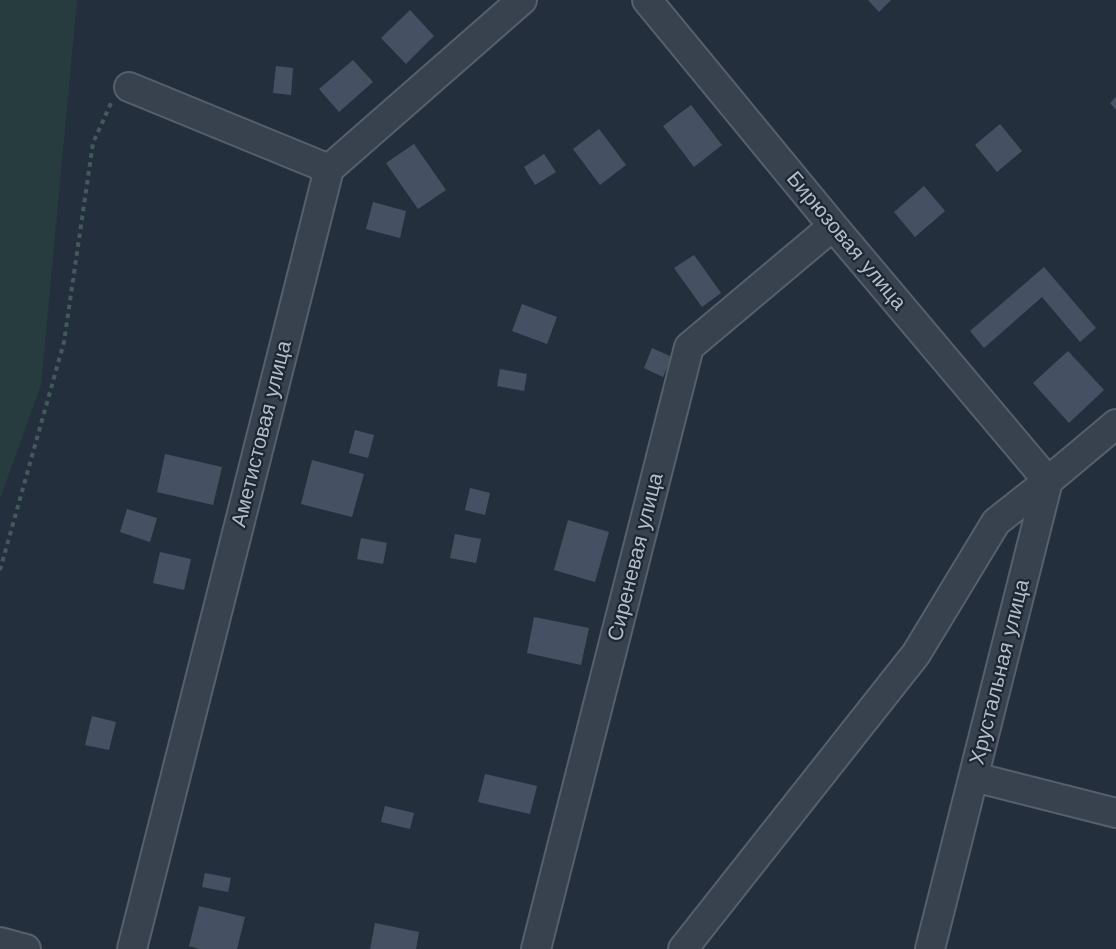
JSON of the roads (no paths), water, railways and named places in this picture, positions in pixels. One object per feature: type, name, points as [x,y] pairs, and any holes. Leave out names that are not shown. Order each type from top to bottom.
[{"type":"street","points":[[129,87],[329,169],[522,0]]},
{"type":"street","name":"Бирюзовая улица","points":[[647,0],[833,226],[1048,481]]},
{"type":"street","name":"Аметистовая улица","points":[[132,949],[329,169]]},
{"type":"street","name":"Сиреневая улица","points":[[537,949],[689,347],[833,226]]},
{"type":"street","points":[[683,949],[916,654],[996,522],[1116,424]]},
{"type":"street","name":"Хрустальная улица","points":[[930,949],[1048,481]]},
{"type":"street","points":[[974,777],[1116,813]]},
{"type":"street","points":[[0,942],[26,949]]}]
